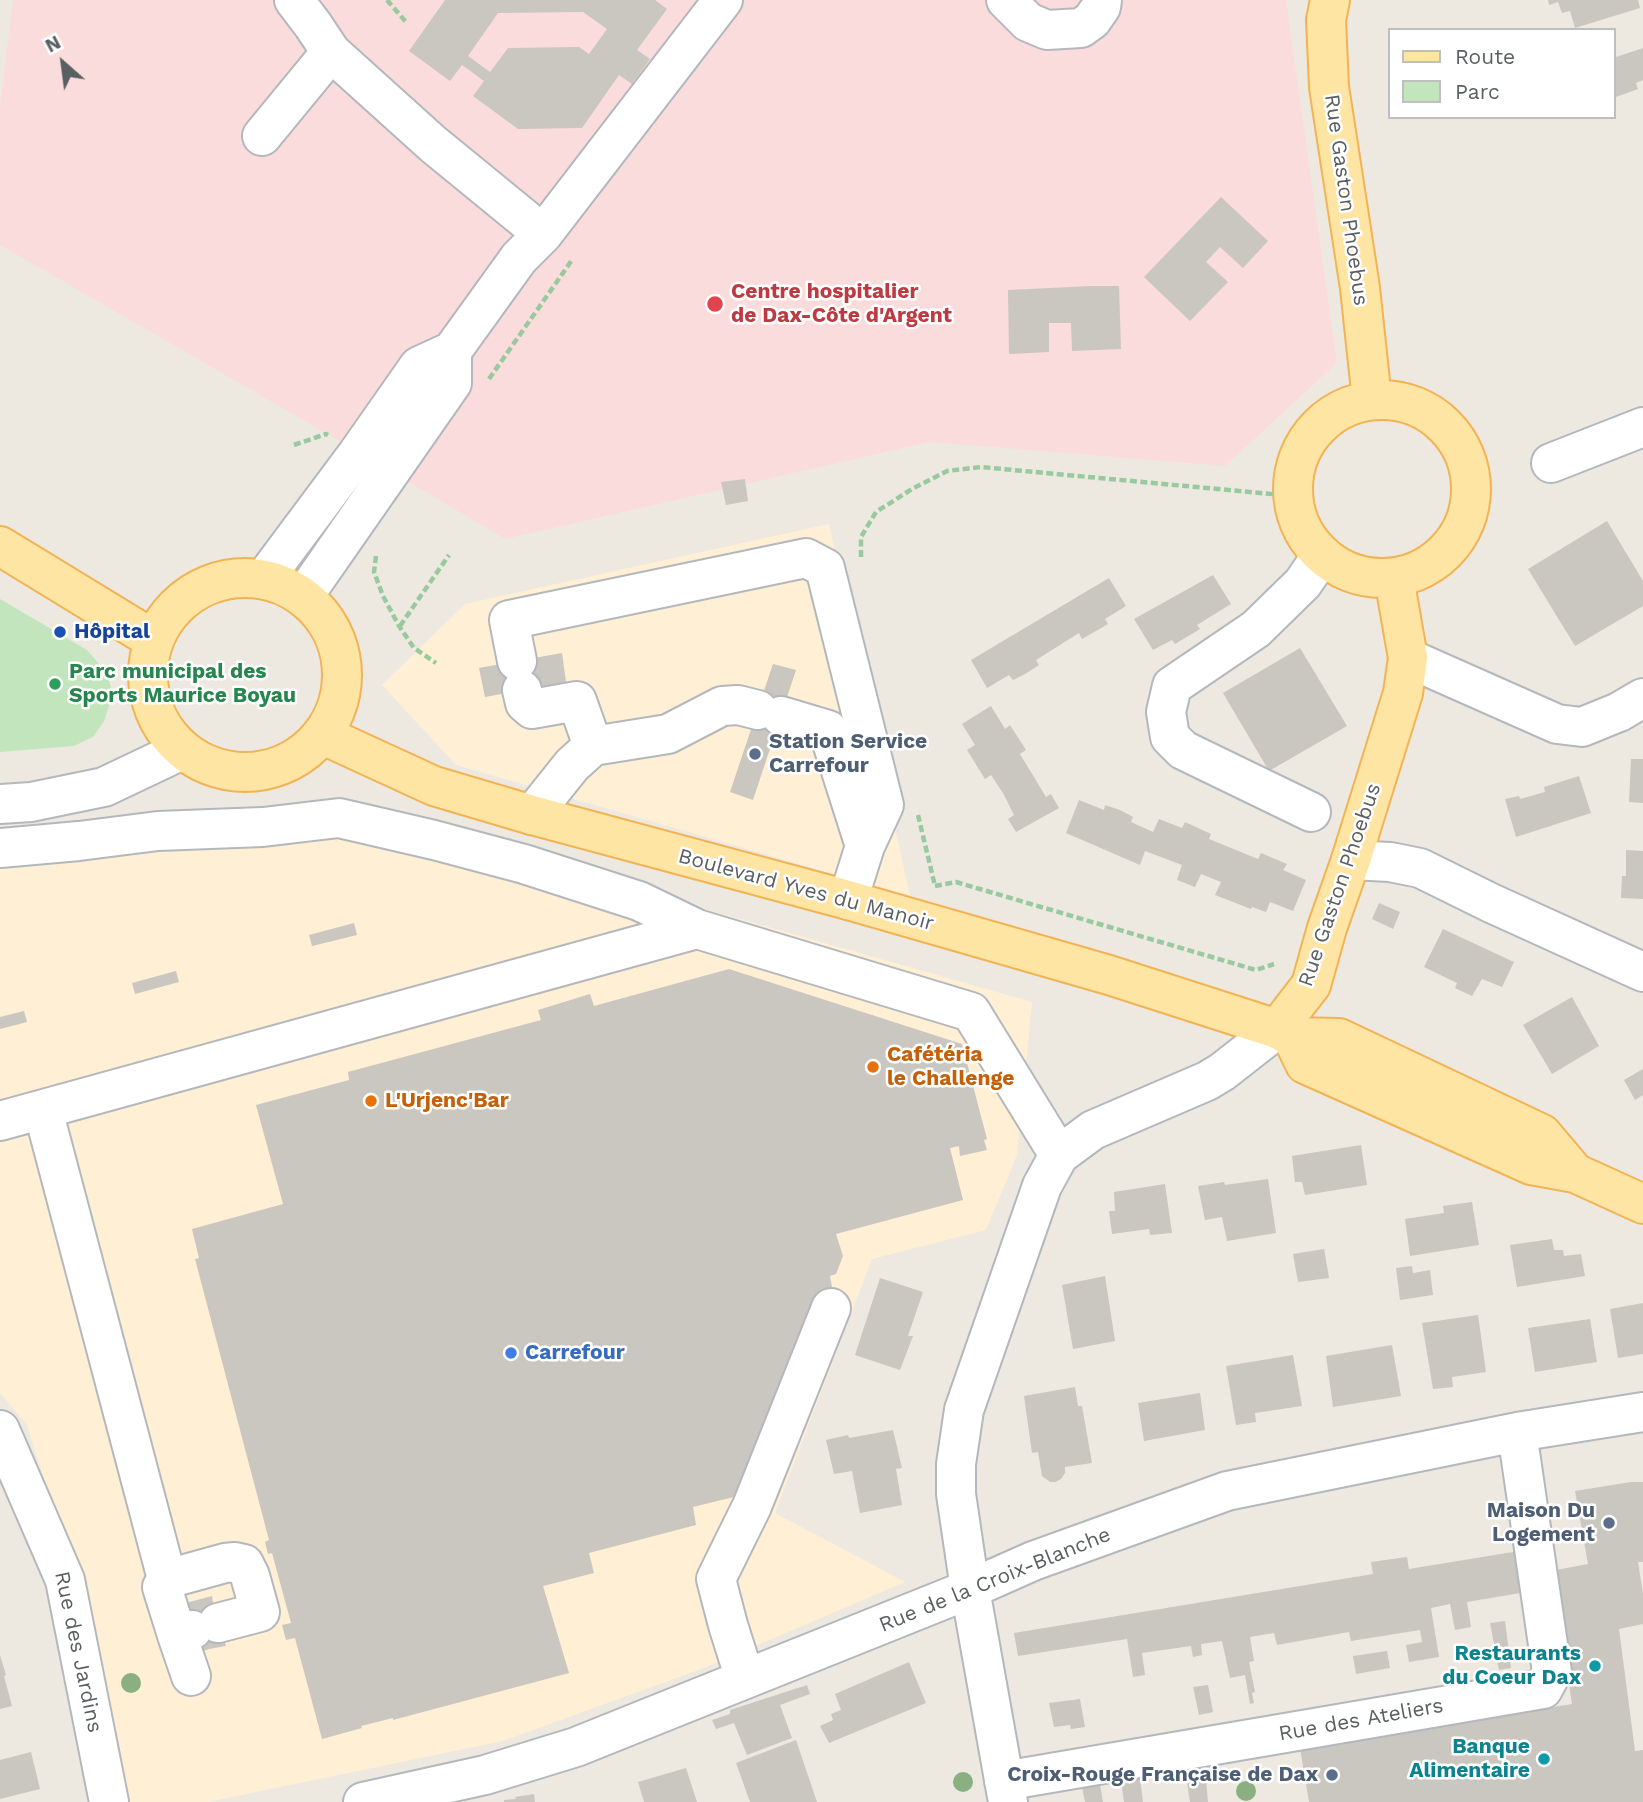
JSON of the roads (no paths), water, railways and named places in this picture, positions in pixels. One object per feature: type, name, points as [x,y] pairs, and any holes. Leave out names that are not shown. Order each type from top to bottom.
[{"type":"main road","name":"Rue Gaston Phoebus","points":[[1330,0],[1326,20],[1329,87],[1360,288],[1372,400]]},
{"type":"main road","points":[[1372,400],[1402,402],[1431,414],[1453,435],[1467,463],[1470,483],[1471,493],[1464,523],[1448,549],[1423,568],[1394,578],[1368,577],[1343,570],[1322,555],[1307,538],[1297,518],[1293,496],[1295,469],[1305,443],[1323,422],[1346,407],[1372,400]]},
{"type":"main road","points":[[0,546],[154,640]]},
{"type":"main road","points":[[242,577],[264,579],[286,586],[303,597],[330,625],[341,651],[343,681],[337,709],[323,734],[300,756],[272,769],[240,773],[209,766],[183,750],[163,728],[150,700],[148,669],[154,640],[165,620],[180,603],[198,589],[242,577]]},
{"type":"main road","name":"Rue Gaston Phoebus","points":[[1284,1033],[1311,985],[1403,693],[1408,658],[1394,578]]},
{"type":"main road","name":"Boulevard Yves du Manoir","points":[[323,734],[434,786],[1109,975],[1284,1033],[1339,1038],[1542,1134],[1575,1173],[1643,1204]]},
{"type":"street","points":[[294,0],[331,52],[433,144],[543,234]]},
{"type":"street","points":[[264,579],[359,453],[419,366],[452,351],[519,258],[543,234],[723,0]]},
{"type":"street","points":[[1006,0],[1028,22],[1047,30],[1082,28],[1092,20],[1101,7],[1102,0]]},
{"type":"street","points":[[262,136],[331,52]]},
{"type":"street","points":[[303,597],[452,383],[452,351]]},
{"type":"street","points":[[1551,463],[1643,427]]},
{"type":"street","points":[[1311,813],[1183,750],[1170,737],[1166,712],[1172,686],[1256,629],[1303,583],[1322,555]]},
{"type":"street","points":[[593,746],[577,701],[533,709],[525,703],[509,620],[806,558],[825,568],[884,804],[865,846],[848,900]]},
{"type":"street","points":[[1408,658],[1557,724],[1582,727],[1619,712],[1643,698]]},
{"type":"street","points":[[533,815],[572,765],[593,746],[668,734],[722,706],[738,705],[828,730],[865,846]]},
{"type":"street","points":[[0,804],[31,802],[104,787],[183,750]]},
{"type":"street","points":[[0,848],[158,831],[263,827],[338,818],[524,864],[639,901],[698,929],[971,1012],[1059,1155]]},
{"type":"street","points":[[1351,860],[1390,862],[1420,868],[1643,972]]},
{"type":"street","points":[[0,1121],[698,929]]},
{"type":"street","name":"Rue Gaston Phoebus","points":[[1006,1791],[970,1589],[956,1494],[956,1465],[964,1410],[1042,1186],[1059,1155],[1093,1130],[1207,1081],[1284,1033]]},
{"type":"street","points":[[43,1110],[167,1579]]},
{"type":"street","points":[[745,1679],[716,1579],[752,1506],[831,1308]]},
{"type":"street","name":"Rue de la Croix-Blanche","points":[[363,1802],[485,1774],[576,1747],[970,1589],[1033,1561],[1227,1491],[1517,1432],[1643,1412]]},
{"type":"street","name":"Rue des Jardins","points":[[0,1430],[65,1580],[109,1802]]},
{"type":"street","name":"Rue des Ateliers","points":[[1006,1791],[1543,1689],[1552,1672],[1517,1432]]},
{"type":"street","points":[[191,1676],[195,1629],[162,1587],[167,1579],[225,1563],[244,1564],[260,1612],[195,1629]]},
{"type":"place","name":"Centre hospitalier de Dax-Côte d'Argent","points":[[715,304]]},
{"type":"place","name":"Hôpital","points":[[60,632]]},
{"type":"place","name":"Parc municipal des Sports Maurice Boyau","points":[[55,684]]},
{"type":"place","name":"Station Service Carrefour","points":[[755,754]]},
{"type":"place","name":"Cafétéria le Challenge","points":[[873,1067]]},
{"type":"place","name":"L'Urjenc'Bar","points":[[371,1101]]},
{"type":"place","name":"Carrefour","points":[[511,1353]]},
{"type":"place","name":"Maison Du Logement","points":[[1609,1523]]},
{"type":"place","name":"Restaurants du Coeur Dax","points":[[1595,1666]]},
{"type":"place","name":"Banque Alimentaire","points":[[1544,1759]]},
{"type":"place","name":"Croix-Rouge Française de Dax","points":[[1332,1775]]}]
